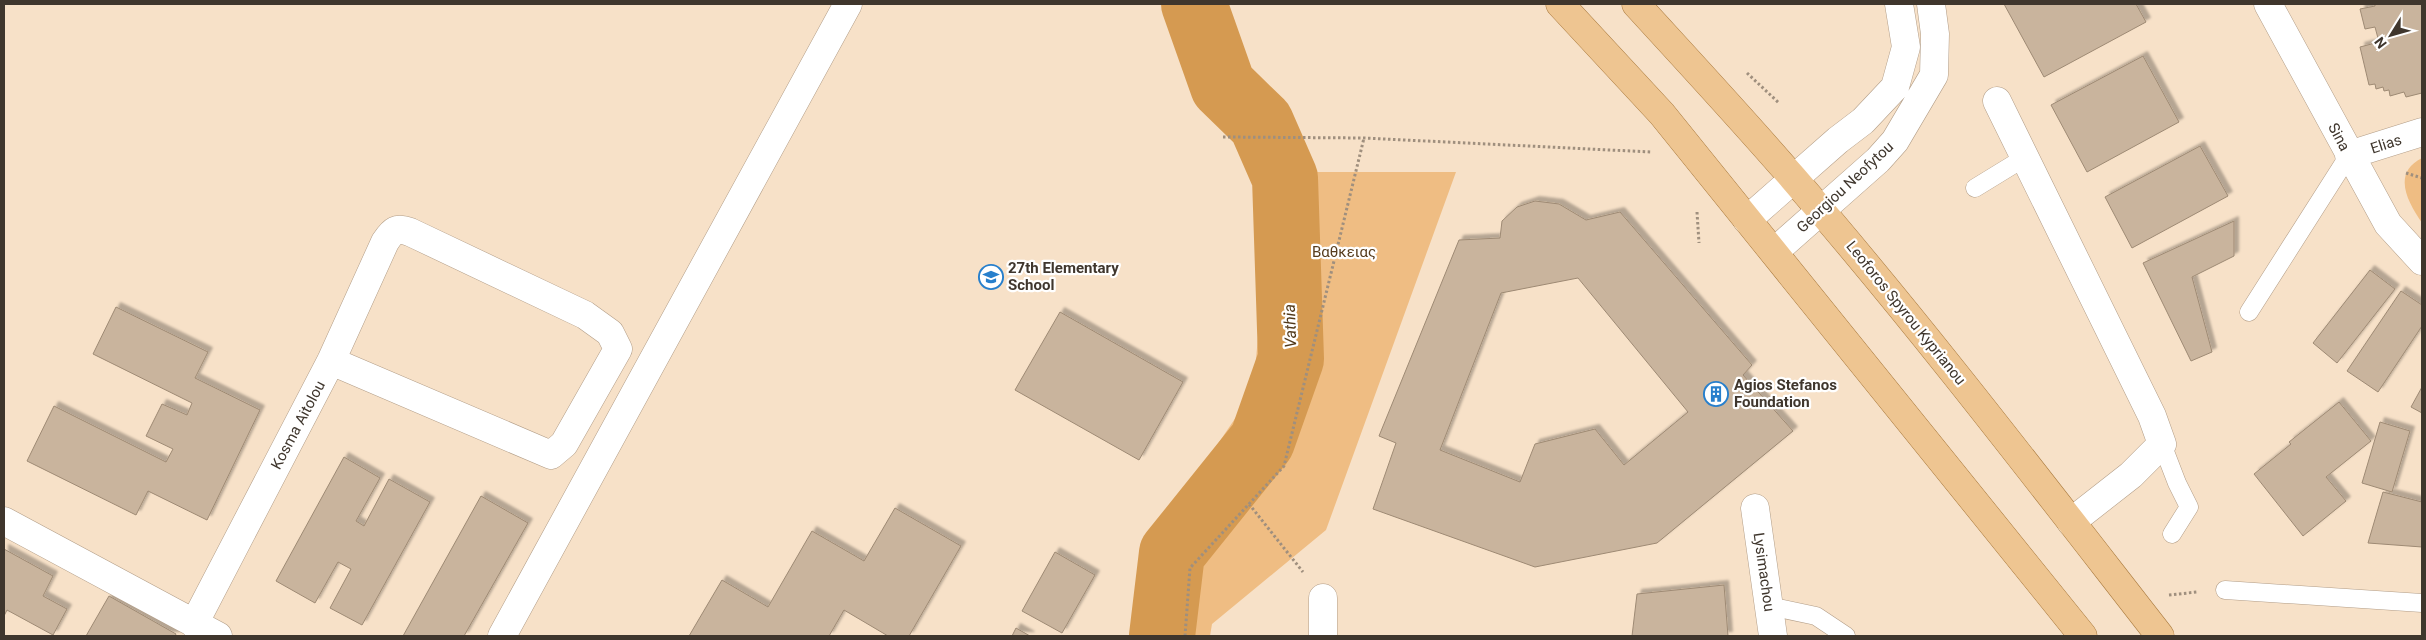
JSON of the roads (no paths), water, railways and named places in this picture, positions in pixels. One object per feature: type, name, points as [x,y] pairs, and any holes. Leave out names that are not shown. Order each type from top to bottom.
[{"type":"main road","points":[[1560,4],[1662,114],[1912,427],[2083,636]]},
{"type":"main road","name":"Leoforos Spyrou Kyprianou","points":[[1636,4],[1821,210],[1973,395],[2160,636]]},
{"type":"street","points":[[502,636],[848,4]]},
{"type":"street","points":[[1747,220],[1838,140],[1863,121],[1895,87],[1906,47],[1899,4]]},
{"type":"street","name":"Georgiou Neofytou","points":[[1774,252],[1878,160],[1895,141],[1934,75],[1935,34],[1931,4]]},
{"type":"street","name":"Sina","points":[[2268,4],[2388,224],[2422,261]]},
{"type":"street","points":[[1997,101],[2152,416],[2162,444],[2131,475],[2072,522]]},
{"type":"street","name":"Elias","points":[[2349,155],[2422,132]]},
{"type":"street","name":"Kosma Aitolou","points":[[194,624],[331,361],[385,242],[394,230],[399,228],[584,315],[610,332],[618,349],[564,444],[551,455],[331,361]]},
{"type":"street","name":"Lysimachou","points":[[1755,508],[1773,636]]},
{"type":"street","points":[[4,520],[218,636]]},
{"type":"street","points":[[1323,598],[1323,636]]},
{"type":"lane","points":[[2248,312],[2349,155]]},
{"type":"lane","points":[[1975,188],[2024,158]]},
{"type":"lane","points":[[2162,444],[2177,483],[2189,507],[2172,534]]},
{"type":"lane","points":[[2225,590],[2422,603]]},
{"type":"lane","points":[[1769,606],[1816,616],[1846,636]]},
{"type":"waterway","name":"Vathia","points":[[1162,636],[1172,553],[1262,441],[1291,359],[1285,178],[1261,123],[1223,86],[1194,4]]},
{"type":"place","name":"27th Elementary School","points":[[991,277]]},
{"type":"place","name":"Agios Stefanos Foundation","points":[[1716,394]]},
{"type":"park label","name":"Βαθκειας","points":[[1344,252]]}]
